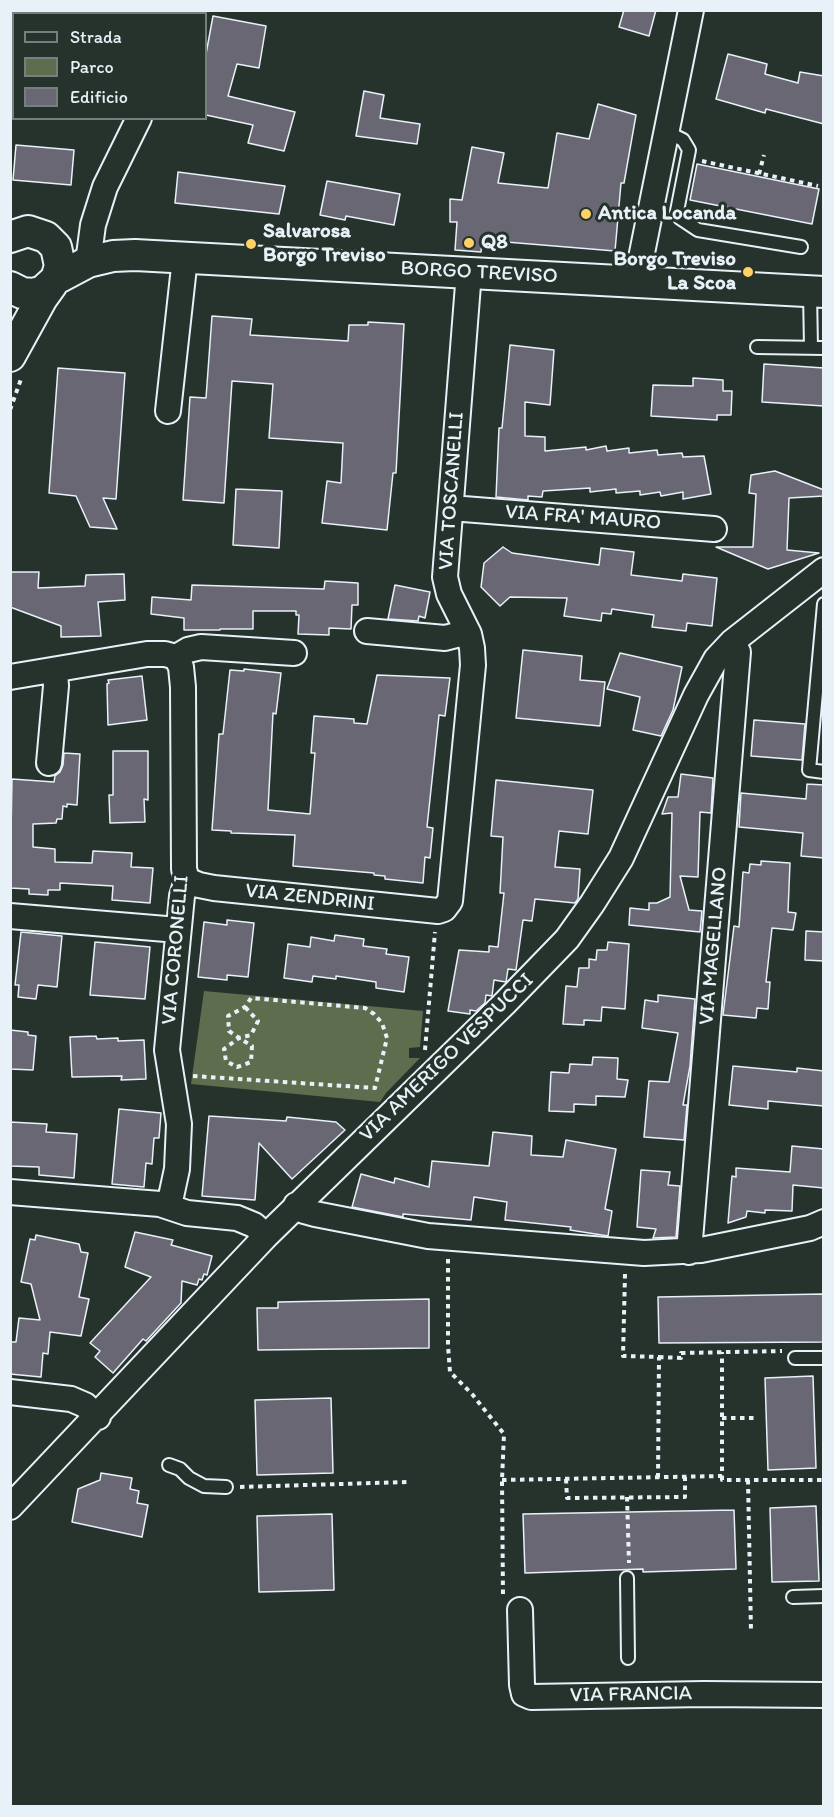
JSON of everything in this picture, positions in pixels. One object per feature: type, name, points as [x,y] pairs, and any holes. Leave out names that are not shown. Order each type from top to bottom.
[{"type":"street","points":[[639,283],[642,253],[691,10]]},
{"type":"street","points":[[10,287],[22,293],[33,294],[43,291],[86,255],[105,187],[138,120]]},
{"type":"street","points":[[16,367],[42,298],[54,282],[60,266],[60,256],[54,244],[21,234]]},
{"type":"street","name":"BORGO TREVISO","points":[[21,234],[66,242],[86,255],[135,255],[817,292]]},
{"type":"street","points":[[168,411],[168,350],[185,258]]},
{"type":"street","name":"VIA TOSCANELLI","points":[[435,919],[448,905],[452,891],[473,665],[468,632],[446,583],[469,272]]},
{"type":"street","name":"VIA FRA' MAURO","points":[[451,508],[714,528]]},
{"type":"street","name":"VIA AMERIGO VESPUCCI","points":[[10,1507],[296,1205],[512,996],[576,928],[621,858],[707,673],[719,654],[824,570]]},
{"type":"street","points":[[367,630],[445,638],[468,632]]},
{"type":"street","name":"VIA MAGELLANO","points":[[689,1252],[738,652],[732,642]]},
{"type":"street","points":[[10,677],[147,654],[165,654],[176,657],[188,650],[201,647],[294,653]]},
{"type":"street","name":"VIA CORONELLI","points":[[169,1206],[177,1169],[179,1141],[177,1106],[167,1050],[182,896],[187,880],[184,869],[183,687],[181,667],[176,657]]},
{"type":"street","points":[[49,763],[56,686],[55,670]]},
{"type":"street","name":"VIA ZENDRINI","points":[[187,880],[214,888],[435,919]]},
{"type":"street","points":[[10,916],[178,930]]},
{"type":"street","points":[[10,1192],[169,1206],[187,1213],[237,1218],[254,1225],[266,1236]]},
{"type":"street","points":[[296,1205],[304,1211],[315,1214],[428,1236],[625,1258],[689,1252],[819,1226]]},
{"type":"street","points":[[10,1392],[70,1399],[85,1405],[98,1416]]},
{"type":"street","name":"VIA FRANCIA","points":[[514,1604],[522,1685],[524,1694],[531,1697],[704,1694],[824,1695]]},
{"type":"lane","points":[[667,132],[683,140],[689,150],[677,211],[680,218],[698,230],[801,248]]},
{"type":"lane","points":[[757,347],[817,348],[817,292]]},
{"type":"lane","points":[[824,604],[809,770],[824,772]]},
{"type":"lane","points":[[793,1354],[824,1358]]},
{"type":"lane","points":[[170,1465],[180,1469],[189,1478],[204,1486],[228,1487]]},
{"type":"lane","points":[[628,1575],[628,1658]]},
{"type":"lane","points":[[793,1597],[824,1596]]},
{"type":"path","points":[[759,174],[764,154]]},
{"type":"path","points":[[698,161],[819,186]]},
{"type":"path","points":[[10,410],[16,367]]},
{"type":"path","points":[[424,1061],[435,919]]},
{"type":"path","points":[[192,1076],[375,1088],[387,1038],[382,1023],[365,1008],[251,998],[245,1007],[228,1016],[229,1031],[239,1038],[252,1046],[250,1062],[237,1067],[226,1061],[224,1049],[239,1038],[251,1035],[258,1021],[245,1007]]},
{"type":"path","points":[[448,1251],[450,1372],[472,1394],[504,1434],[503,1597],[514,1604]]},
{"type":"path","points":[[625,1258],[623,1356],[681,1358],[681,1353],[722,1352],[793,1354]]},
{"type":"path","points":[[722,1352],[722,1480],[824,1480]]},
{"type":"path","points":[[658,1478],[659,1357]]},
{"type":"path","points":[[722,1418],[757,1418]]},
{"type":"path","points":[[502,1480],[722,1476]]},
{"type":"path","points":[[566,1479],[567,1498],[685,1497],[685,1477]]},
{"type":"path","points":[[748,1480],[751,1630]]},
{"type":"path","points":[[228,1487],[407,1482]]},
{"type":"path","points":[[627,1497],[628,1575]]},
{"type":"path","points":[[741,1595],[750,1595]]},
{"type":"green space","points":[[204,991],[423,1011],[420,1047],[409,1048],[409,1058],[420,1058],[380,1102],[191,1084]]},
{"type":"building","points":[[624,10],[656,10],[649,36],[619,27]]},
{"type":"building","points":[[213,16],[266,26],[259,68],[237,64],[228,96],[295,112],[284,151],[248,143],[253,125],[207,115],[207,49]]},
{"type":"building","points":[[728,54],[767,64],[765,74],[798,83],[800,72],[824,76],[824,124],[766,109],[765,113],[716,99]]},
{"type":"building","points":[[364,91],[384,95],[380,118],[420,124],[417,144],[356,136]]},
{"type":"building","points":[[598,104],[636,115],[624,183],[621,183],[615,251],[482,240],[481,252],[455,250],[457,222],[450,222],[450,199],[462,200],[472,147],[504,153],[498,183],[548,188],[557,133],[589,139]]},
{"type":"building","points":[[16,145],[74,150],[71,185],[13,180]]},
{"type":"building","points":[[697,164],[819,189],[812,224],[690,200]]},
{"type":"building","points":[[178,172],[285,186],[279,214],[175,203]]},
{"type":"building","points":[[327,181],[400,194],[394,225],[346,216],[345,220],[320,215]]},
{"type":"building","points":[[212,316],[252,319],[250,335],[348,341],[349,325],[368,325],[368,322],[404,324],[396,473],[393,473],[387,530],[322,523],[327,481],[341,483],[343,443],[269,438],[273,384],[232,381],[224,503],[183,500],[190,397],[206,398]]},
{"type":"building","points":[[510,345],[554,350],[550,405],[525,402],[525,436],[545,437],[545,451],[586,447],[586,450],[606,446],[607,451],[629,448],[629,453],[657,450],[658,455],[682,453],[683,457],[704,456],[711,494],[683,499],[683,492],[661,496],[660,492],[640,495],[640,491],[616,493],[616,489],[590,492],[590,488],[543,491],[542,497],[528,496],[528,500],[496,497],[499,428],[502,428]]},
{"type":"building","points":[[764,364],[824,368],[824,406],[762,402]]},
{"type":"building","points":[[58,368],[125,373],[116,499],[103,498],[117,529],[90,527],[76,496],[49,493]]},
{"type":"building","points":[[693,378],[723,380],[723,391],[732,391],[731,415],[717,415],[717,420],[651,416],[653,385],[693,386]]},
{"type":"building","points":[[775,471],[824,490],[824,496],[789,498],[787,550],[819,553],[768,569],[716,547],[753,547],[756,494],[749,493],[751,475]]},
{"type":"building","points":[[236,489],[282,491],[279,548],[233,545]]},
{"type":"building","points":[[503,547],[512,553],[599,565],[601,548],[634,552],[631,575],[682,581],[683,574],[717,578],[712,626],[687,623],[686,631],[652,627],[654,615],[612,609],[611,614],[602,613],[601,621],[564,616],[567,598],[510,597],[500,606],[481,587],[484,563]]},
{"type":"building","points":[[10,572],[39,572],[38,588],[85,586],[86,575],[124,574],[125,600],[98,602],[101,636],[61,637],[61,626],[10,607]]},
{"type":"building","points":[[325,581],[358,583],[358,605],[352,605],[351,629],[329,628],[329,635],[298,634],[299,615],[296,615],[296,611],[253,611],[253,629],[220,630],[184,630],[184,618],[151,614],[152,597],[191,600],[192,585],[324,589]]},
{"type":"building","points":[[395,585],[430,592],[425,618],[419,616],[418,621],[388,619]]},
{"type":"building","points":[[523,650],[582,656],[580,680],[605,682],[600,726],[516,718]]},
{"type":"building","points":[[620,653],[682,667],[673,710],[661,736],[633,730],[640,697],[607,689]]},
{"type":"building","points":[[244,669],[281,673],[276,714],[273,713],[268,810],[310,814],[315,753],[311,753],[314,716],[354,719],[354,723],[367,724],[377,675],[450,678],[445,716],[439,715],[427,827],[433,828],[430,858],[425,857],[423,883],[385,879],[385,876],[374,875],[374,873],[293,866],[295,835],[231,833],[231,831],[212,830],[219,734],[223,734],[230,670],[244,671]]},
{"type":"building","points":[[142,676],[147,720],[108,725],[108,680]]},
{"type":"building","points":[[754,720],[805,724],[802,760],[751,756]]},
{"type":"building","points":[[113,751],[148,751],[148,800],[144,799],[145,822],[110,823],[109,795],[113,795]]},
{"type":"building","points":[[64,753],[80,754],[77,805],[63,806],[62,819],[57,819],[56,823],[33,824],[33,847],[55,849],[55,862],[92,863],[93,851],[132,853],[131,867],[153,868],[150,903],[112,900],[113,886],[60,883],[60,890],[48,890],[48,895],[29,894],[29,889],[10,888],[12,779],[54,782],[55,776],[63,765]]},
{"type":"building","points":[[681,774],[713,778],[711,813],[700,812],[698,877],[680,876],[689,910],[702,911],[700,932],[629,925],[630,908],[649,910],[649,903],[657,903],[670,897],[672,813],[662,814],[668,797],[678,797]]},
{"type":"building","points":[[496,780],[593,790],[588,834],[559,831],[555,867],[580,869],[578,899],[575,903],[535,899],[532,921],[523,920],[516,970],[508,969],[506,982],[494,980],[492,996],[486,995],[485,1003],[476,1011],[470,1010],[470,1014],[448,1011],[459,950],[489,952],[489,946],[498,947],[504,893],[500,893],[503,837],[491,836]]},
{"type":"building","points":[[807,784],[824,785],[824,858],[801,856],[803,833],[739,827],[741,793],[806,799]]},
{"type":"building","points":[[761,861],[790,863],[788,912],[796,913],[793,930],[772,928],[766,982],[770,982],[768,1009],[757,1008],[756,1018],[723,1015],[734,926],[739,927],[743,872],[749,873],[750,864],[761,865]]},
{"type":"building","points":[[227,920],[254,923],[248,977],[227,975],[227,980],[198,977],[204,922],[227,925]]},
{"type":"building","points":[[806,931],[824,932],[824,961],[805,960]]},
{"type":"building","points":[[21,932],[62,936],[57,987],[38,985],[36,999],[18,997],[19,985],[15,985]]},
{"type":"building","points":[[335,935],[364,939],[363,946],[387,949],[386,954],[409,957],[404,992],[376,988],[376,982],[336,976],[336,979],[313,976],[312,982],[284,978],[288,944],[310,947],[311,937],[334,941]]},
{"type":"building","points":[[95,942],[150,947],[145,999],[90,995]]},
{"type":"building","points":[[608,942],[629,944],[625,1009],[602,1007],[601,1021],[584,1020],[584,1025],[563,1024],[566,986],[577,987],[579,968],[589,968],[589,959],[596,960],[597,950],[607,950]]},
{"type":"building","points":[[658,995],[695,999],[690,1066],[683,1105],[687,1105],[684,1140],[644,1137],[649,1081],[669,1082],[678,1033],[642,1028],[645,1000],[658,1002]]},
{"type":"building","points":[[10,1030],[28,1032],[28,1035],[36,1036],[33,1070],[10,1069]]},
{"type":"building","points":[[96,1036],[97,1039],[118,1038],[118,1041],[144,1040],[146,1079],[121,1080],[122,1076],[72,1077],[70,1037]]},
{"type":"building","points":[[593,1057],[618,1058],[617,1079],[628,1080],[625,1097],[596,1096],[596,1105],[574,1104],[574,1112],[549,1111],[551,1072],[569,1073],[570,1064],[592,1065]]},
{"type":"building","points":[[733,1066],[797,1072],[797,1068],[824,1071],[824,1106],[768,1101],[768,1109],[729,1105]]},
{"type":"building","points":[[119,1109],[161,1113],[159,1138],[154,1138],[152,1164],[146,1163],[144,1187],[112,1184]]},
{"type":"building","points":[[209,1116],[286,1121],[287,1117],[336,1122],[345,1130],[292,1179],[259,1143],[255,1200],[202,1196]]},
{"type":"building","points":[[10,1122],[47,1124],[46,1132],[77,1134],[74,1178],[39,1175],[39,1167],[10,1166]]},
{"type":"building","points":[[493,1132],[532,1136],[531,1155],[563,1157],[566,1140],[616,1149],[605,1209],[612,1211],[608,1236],[570,1230],[571,1227],[505,1220],[507,1202],[474,1197],[471,1220],[403,1214],[403,1217],[352,1207],[361,1174],[394,1183],[395,1178],[429,1187],[432,1161],[489,1166]]},
{"type":"building","points":[[792,1146],[824,1149],[824,1188],[793,1185],[792,1211],[765,1210],[765,1213],[747,1211],[746,1217],[728,1223],[732,1176],[736,1177],[736,1168],[790,1172]]},
{"type":"building","points":[[641,1170],[670,1172],[668,1185],[680,1186],[676,1237],[653,1238],[656,1229],[637,1227]]},
{"type":"building","points":[[135,1232],[173,1240],[171,1245],[212,1256],[207,1275],[204,1274],[202,1280],[199,1279],[197,1285],[182,1281],[181,1303],[146,1341],[143,1339],[113,1373],[95,1357],[100,1351],[90,1343],[151,1277],[125,1267]]},
{"type":"building","points":[[36,1235],[79,1244],[81,1252],[88,1253],[79,1297],[89,1299],[81,1336],[50,1332],[48,1354],[43,1353],[41,1377],[10,1374],[10,1342],[16,1342],[19,1318],[40,1320],[31,1284],[21,1282],[30,1239],[35,1240]]},
{"type":"building","points":[[824,1294],[824,1342],[659,1343],[658,1297]]},
{"type":"building","points":[[429,1299],[429,1348],[258,1350],[257,1308],[278,1308],[278,1302]]},
{"type":"building","points":[[813,1376],[816,1468],[768,1470],[765,1378]]},
{"type":"building","points":[[331,1398],[333,1473],[257,1475],[255,1400]]},
{"type":"building","points":[[101,1473],[132,1478],[130,1489],[139,1491],[137,1503],[148,1505],[142,1537],[72,1522],[78,1489],[100,1480]]},
{"type":"building","points":[[816,1506],[819,1581],[772,1582],[770,1508]]},
{"type":"building","points":[[734,1510],[736,1569],[525,1573],[523,1514]]},
{"type":"building","points":[[332,1514],[334,1590],[259,1592],[257,1516]]},
{"type":"place","name":"Antica Locanda","points":[[586,214]]},
{"type":"place","name":"Q8","points":[[469,243]]},
{"type":"place","name":"Salvarosa Borgo Treviso","points":[[251,244]]},
{"type":"place","name":"Borgo Treviso La Scoa","points":[[748,272]]}]
